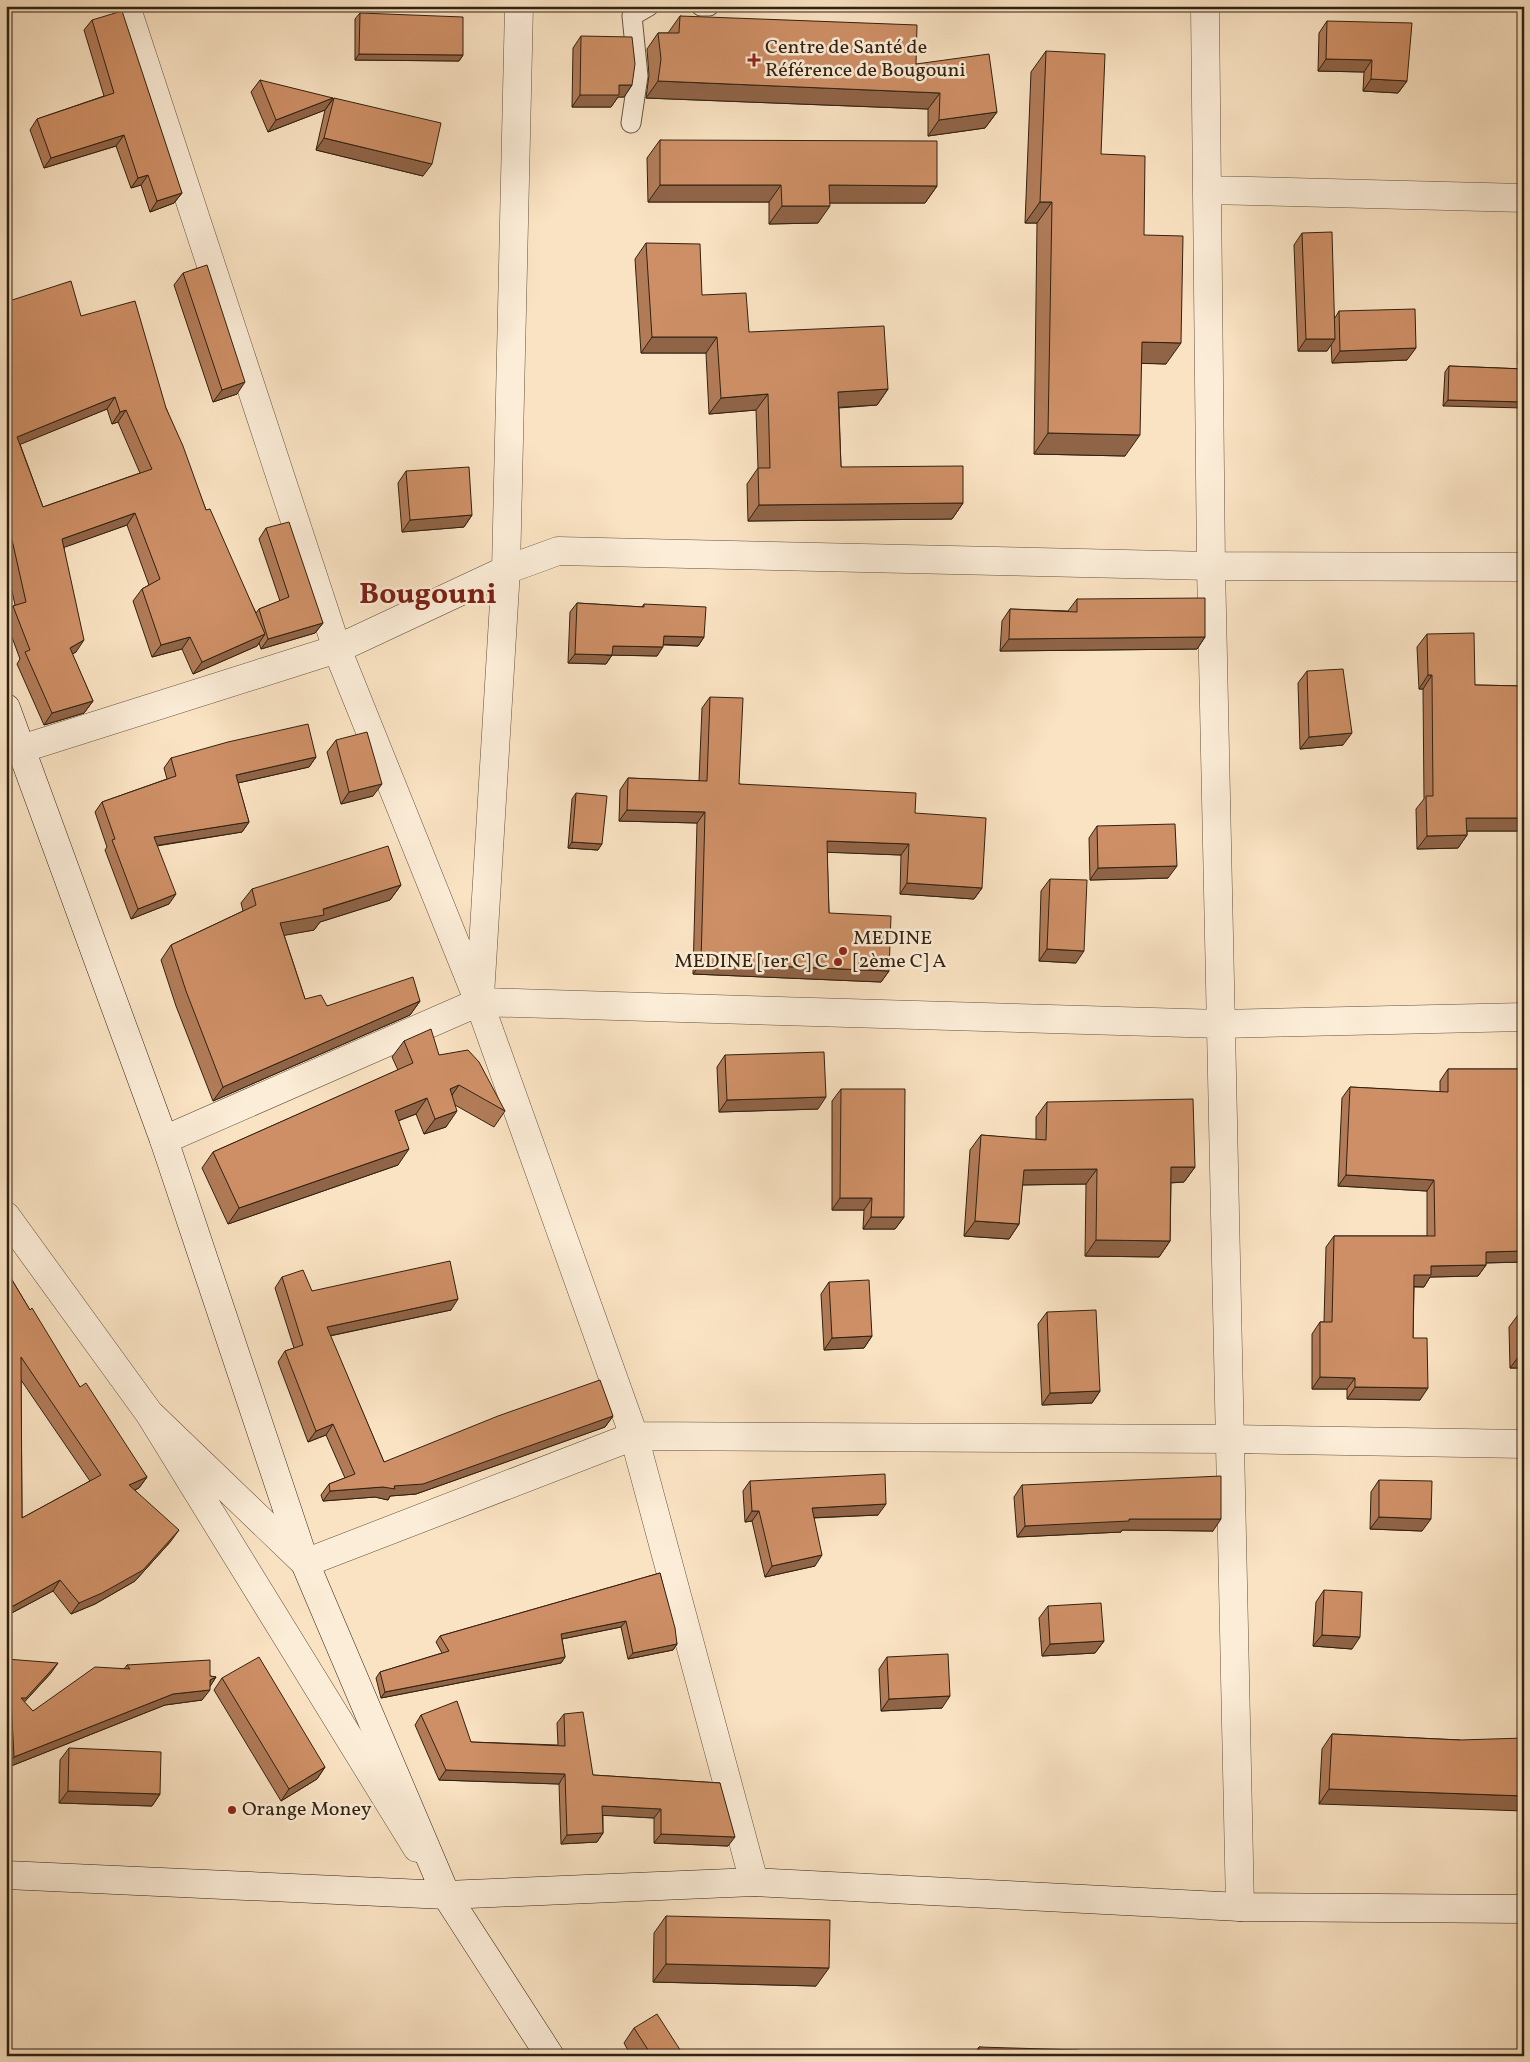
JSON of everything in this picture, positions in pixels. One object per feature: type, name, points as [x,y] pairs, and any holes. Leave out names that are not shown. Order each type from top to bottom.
[{"type":"street","points":[[126,6],[338,649],[480,1002],[634,1436],[754,1882]]},
{"type":"street","points":[[480,1002],[506,570],[519,6]]},
{"type":"street","points":[[1205,6],[1211,566],[1240,1907]]},
{"type":"street","points":[[1208,190],[1524,198]]},
{"type":"street","points":[[21,749],[338,649],[506,570],[558,551],[1211,566],[1524,568]]},
{"type":"street","points":[[6,708],[164,1140],[305,1563],[446,1895]]},
{"type":"street","points":[[164,1140],[480,1002],[1221,1024],[1524,1017]]},
{"type":"street","points":[[6,1216],[149,1412],[446,1895],[550,2056]]},
{"type":"street","points":[[149,1412],[305,1563]]},
{"type":"street","points":[[305,1563],[634,1436],[1231,1439],[1524,1444]]},
{"type":"street","points":[[6,1875],[446,1895],[754,1882],[1240,1907],[1524,1909]]},
{"type":"lane","points":[[631,123],[638,76],[632,16],[649,6]]},
{"type":"lane","points":[[701,6],[709,6]]},
{"type":"building","points":[[122,11],[182,193],[157,201],[148,175],[138,178],[124,135],[51,158],[37,119],[114,93],[92,20]]},
{"type":"building","points":[[360,13],[463,17],[463,55],[359,54]]},
{"type":"building","points":[[680,16],[917,25],[916,64],[989,54],[997,112],[939,120],[940,93],[658,81],[661,59],[658,33],[679,33]]},
{"type":"building","points":[[1327,21],[1412,23],[1407,81],[1371,79],[1372,60],[1326,59]]},
{"type":"building","points":[[581,36],[632,37],[635,64],[632,85],[619,85],[619,95],[580,95]]},
{"type":"building","points":[[1046,51],[1105,54],[1101,154],[1145,156],[1144,235],[1183,236],[1181,343],[1142,342],[1140,435],[1048,433],[1052,202],[1040,202]]},
{"type":"building","points":[[260,80],[333,98],[276,120]]},
{"type":"building","points":[[334,98],[441,123],[432,164],[324,138]]},
{"type":"building","points":[[660,140],[937,141],[937,186],[829,185],[830,206],[782,206],[781,185],[660,185]]},
{"type":"building","points":[[6,175],[12,189],[6,192]]},
{"type":"building","points":[[1332,232],[1335,339],[1306,339],[1302,233]]},
{"type":"building","points":[[646,243],[700,244],[702,295],[746,293],[749,332],[884,326],[888,389],[838,392],[841,467],[963,466],[963,503],[759,505],[758,468],[770,468],[768,394],[721,398],[717,337],[652,337]]},
{"type":"building","points":[[207,265],[245,382],[222,390],[183,273]]},
{"type":"building","points":[[71,281],[81,316],[135,301],[166,408],[183,446],[206,510],[210,509],[265,634],[202,662],[190,637],[161,645],[142,589],[160,579],[135,513],[62,539],[84,640],[70,648],[93,701],[52,713],[25,652],[30,650],[13,606],[26,602],[6,513],[6,302]],"holes":[[[115,397],[120,412],[126,410],[152,469],[43,507],[17,437]]]},
{"type":"building","points":[[1415,309],[1416,348],[1340,351],[1339,311]]},
{"type":"building","points":[[1449,366],[1524,369],[1524,402],[1448,400]]},
{"type":"building","points":[[469,467],[472,515],[410,520],[406,471]]},
{"type":"building","points":[[289,522],[323,623],[268,639],[259,609],[289,597],[266,528]]},
{"type":"building","points":[[1205,598],[1205,637],[1009,639],[1010,609],[1077,612],[1077,599]]},
{"type":"building","points":[[577,603],[644,607],[644,604],[706,607],[704,637],[664,636],[663,647],[613,646],[612,655],[575,654]]},
{"type":"building","points":[[1474,633],[1475,685],[1524,686],[1524,818],[1466,818],[1467,835],[1427,836],[1426,796],[1433,796],[1432,675],[1428,675],[1427,634]]},
{"type":"building","points":[[1343,669],[1352,733],[1309,737],[1307,671]]},
{"type":"building","points":[[710,697],[743,698],[739,784],[916,793],[915,813],[986,818],[982,888],[907,883],[909,844],[827,841],[829,913],[891,916],[889,971],[701,963],[705,812],[627,810],[628,778],[707,781]]},
{"type":"building","points":[[308,724],[316,757],[236,775],[249,822],[154,837],[176,894],[138,909],[112,840],[115,839],[102,802],[176,776],[171,758],[228,742]]},
{"type":"building","points":[[367,732],[382,784],[349,792],[336,740]]},
{"type":"building","points":[[576,793],[607,796],[602,844],[572,842]]},
{"type":"building","points":[[1175,824],[1177,866],[1098,868],[1097,826]]},
{"type":"building","points":[[388,846],[401,885],[323,909],[324,915],[280,923],[305,999],[321,995],[327,1006],[413,977],[420,1001],[223,1087],[186,991],[171,945],[256,905],[252,889]]},
{"type":"building","points":[[1050,879],[1087,880],[1084,951],[1047,949]]},
{"type":"building","points":[[431,1029],[439,1055],[468,1050],[479,1062],[505,1111],[459,1085],[450,1089],[457,1111],[435,1119],[427,1098],[395,1111],[409,1149],[239,1208],[213,1152],[413,1063],[404,1041]]},
{"type":"building","points":[[824,1052],[826,1097],[727,1100],[725,1055]]},
{"type":"building","points":[[1448,1069],[1524,1069],[1524,1251],[1486,1252],[1486,1265],[1431,1266],[1431,1275],[1414,1275],[1413,1338],[1427,1338],[1428,1388],[1355,1387],[1355,1378],[1320,1377],[1320,1322],[1332,1322],[1334,1236],[1435,1236],[1434,1180],[1346,1175],[1350,1087],[1448,1092]]},
{"type":"building","points":[[841,1089],[905,1089],[904,1217],[871,1217],[872,1198],[840,1198]]},
{"type":"building","points":[[1193,1099],[1195,1167],[1171,1167],[1170,1241],[1096,1240],[1097,1169],[1024,1170],[1019,1224],[975,1221],[981,1135],[1046,1140],[1047,1102]]},
{"type":"building","points":[[450,1261],[458,1299],[327,1327],[384,1462],[498,1416],[600,1380],[613,1416],[423,1484],[394,1486],[395,1489],[383,1487],[330,1491],[329,1484],[355,1474],[333,1424],[316,1431],[285,1351],[303,1345],[282,1277],[303,1270],[312,1291]]},
{"type":"building","points":[[6,1270],[30,1310],[32,1308],[80,1387],[86,1383],[147,1477],[129,1485],[179,1530],[143,1570],[102,1593],[79,1603],[60,1580],[6,1610]],"holes":[[[21,1357],[101,1475],[22,1518]]]},
{"type":"building","points":[[869,1280],[872,1336],[832,1338],[829,1282]]},
{"type":"building","points":[[1096,1310],[1100,1391],[1050,1393],[1047,1312]]},
{"type":"building","points":[[1518,1315],[1524,1315],[1524,1356],[1519,1356]]},
{"type":"building","points":[[885,1474],[886,1504],[812,1508],[822,1555],[772,1566],[759,1511],[752,1511],[750,1481]]},
{"type":"building","points":[[1221,1476],[1221,1519],[1129,1519],[1129,1521],[1025,1526],[1022,1485]]},
{"type":"building","points":[[1379,1480],[1432,1481],[1431,1519],[1379,1517]]},
{"type":"building","points":[[660,1573],[675,1628],[677,1644],[633,1653],[626,1621],[561,1634],[565,1657],[385,1692],[380,1672],[449,1651],[440,1636]]},
{"type":"building","points":[[1324,1590],[1362,1592],[1360,1637],[1322,1635]]},
{"type":"building","points":[[1101,1603],[1104,1641],[1050,1644],[1048,1606]]},
{"type":"building","points":[[948,1654],[950,1696],[889,1699],[887,1657]]},
{"type":"building","points":[[259,1657],[325,1767],[289,1789],[222,1678]]},
{"type":"building","points":[[6,1659],[58,1663],[26,1698],[21,1698],[33,1711],[95,1667],[130,1669],[127,1665],[210,1660],[210,1676],[216,1677],[210,1680],[210,1690],[173,1694],[14,1757],[11,1698],[6,1698]]},
{"type":"building","points":[[457,1701],[471,1742],[565,1746],[564,1714],[583,1712],[593,1775],[720,1783],[735,1837],[661,1834],[661,1809],[602,1806],[603,1833],[567,1835],[565,1774],[446,1770],[421,1715]]},
{"type":"building","points":[[1332,1734],[1460,1740],[1524,1738],[1524,1796],[1329,1789]]},
{"type":"building","points":[[69,1748],[161,1752],[160,1794],[68,1791]]},
{"type":"building","points":[[666,1916],[830,1920],[829,1968],[666,1964]]},
{"type":"building","points":[[6,1970],[9,1970],[8,2040],[6,2040]]},
{"type":"building","points":[[657,2014],[684,2056],[652,2056],[634,2028]]},
{"type":"building","points":[[979,2047],[1079,2050],[1079,2056],[979,2056]]},
{"type":"place","name":"Centre de Santé de Référence de Bougouni","points":[[754,60]]},
{"type":"place","name":"MEDINE [2ème C] A","points":[[843,951]]},
{"type":"place","name":"MEDINE [1er C] C","points":[[838,962]]},
{"type":"place","name":"Orange Money","points":[[232,1810]]},
{"type":"district","name":"Bougouni","points":[[428,595]]}]
